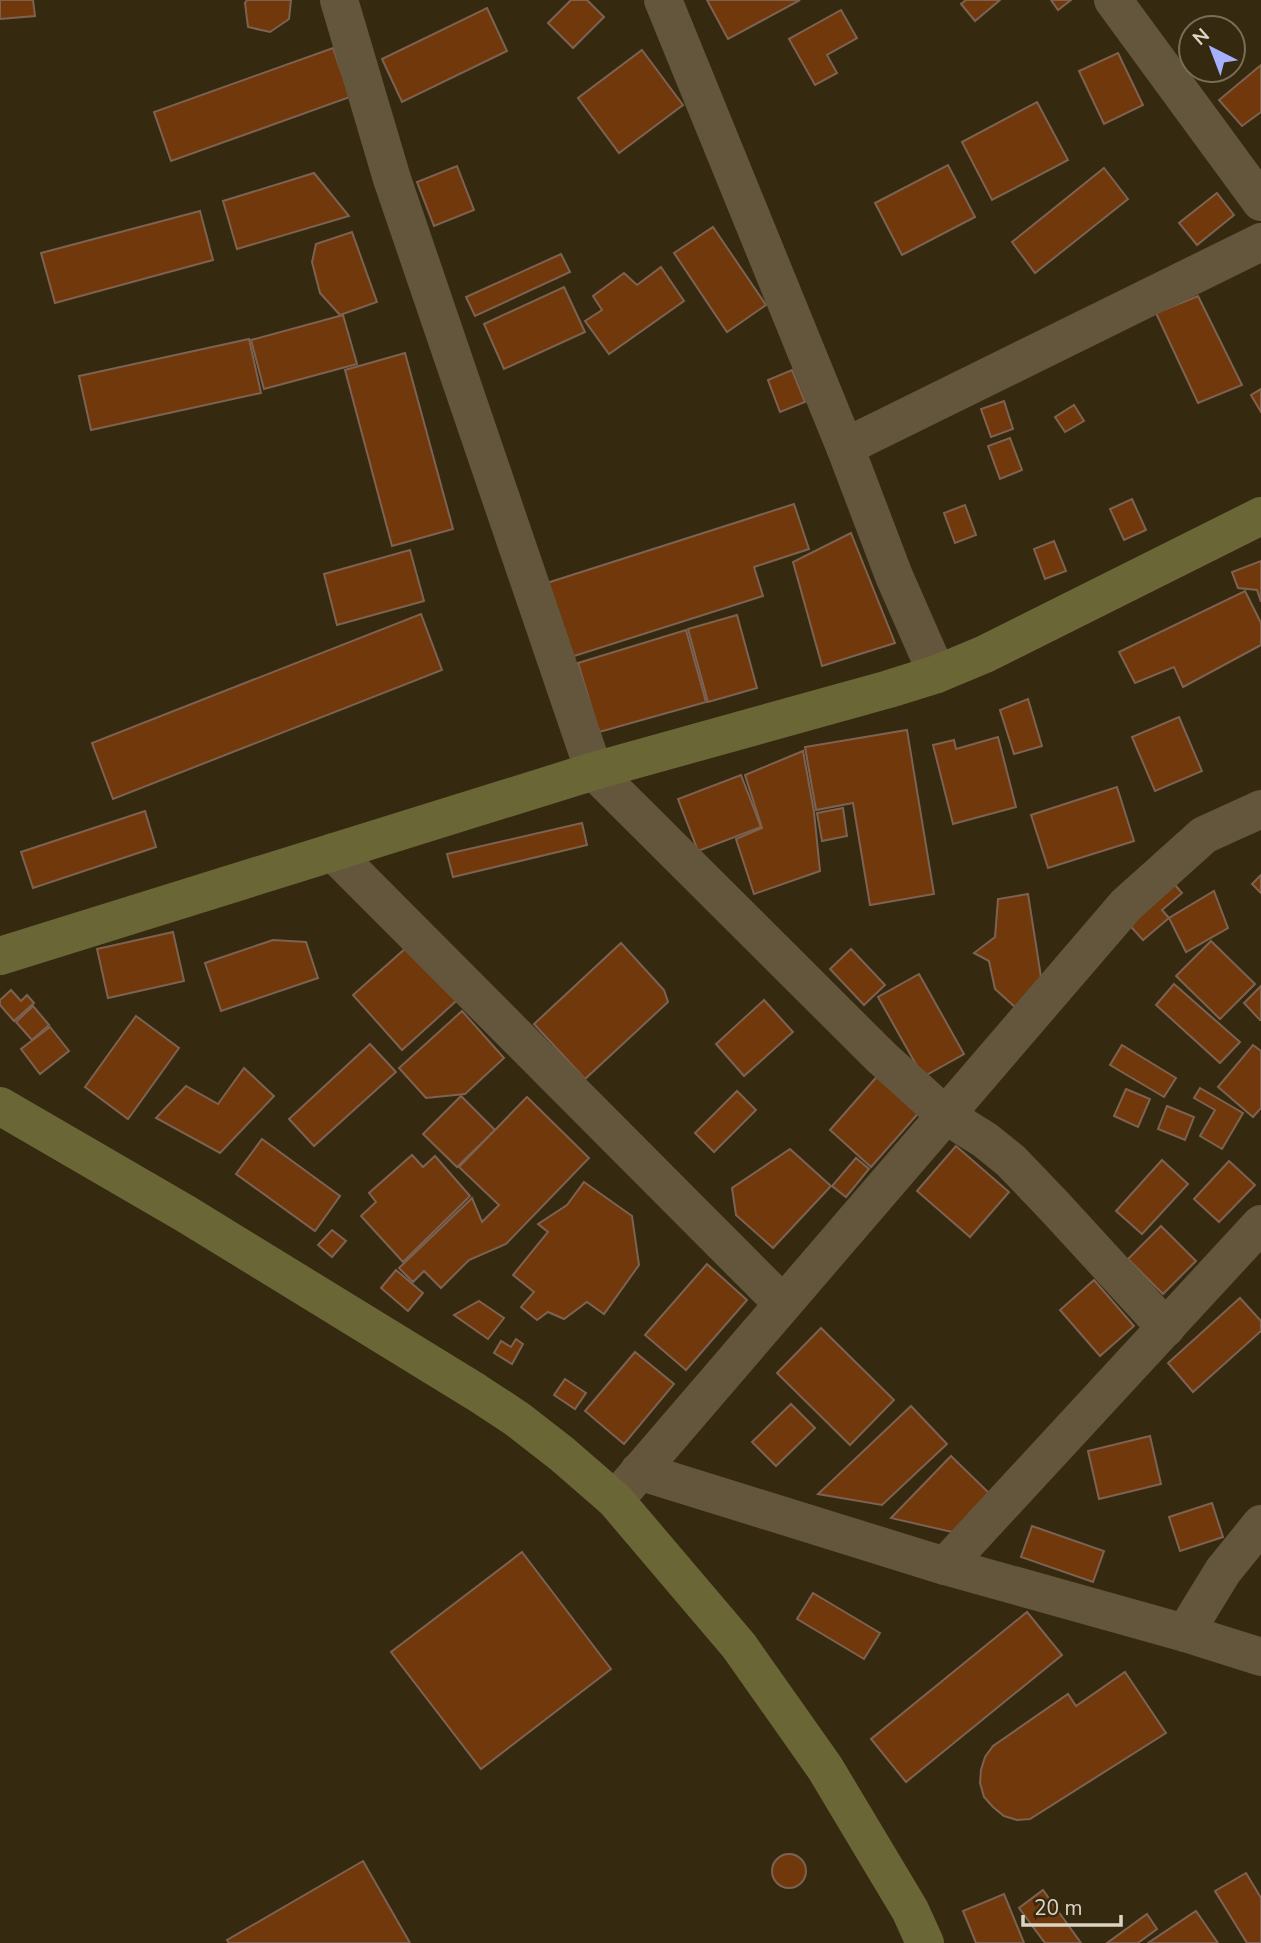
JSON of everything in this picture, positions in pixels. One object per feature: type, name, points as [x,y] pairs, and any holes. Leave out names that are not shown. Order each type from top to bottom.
[{"type":"main road","points":[[0,956],[594,771],[937,674],[985,654],[1261,516]]},
{"type":"main road","points":[[0,1106],[197,1221],[476,1392],[517,1419],[615,1500],[739,1646],[817,1757],[910,1910],[925,1943]]},
{"type":"street","points":[[339,0],[392,179],[594,771],[881,1057],[945,1115],[985,1140],[1011,1161],[1166,1328]]},
{"type":"street","points":[[663,0],[845,447],[890,565],[937,674]]},
{"type":"street","points":[[1113,0],[1261,202]]},
{"type":"street","points":[[845,447],[1261,242]]},
{"type":"street","points":[[615,1500],[1126,905],[1204,835],[1261,809]]},
{"type":"street","points":[[333,852],[783,1304]]},
{"type":"street","points":[[945,1566],[1261,1224]]},
{"type":"street","points":[[639,1471],[945,1566],[1261,1657]]},
{"type":"street","points":[[1185,1633],[1223,1571],[1261,1524]]},
{"type":"building","points":[[0,0],[33,0],[35,16],[0,19]]},
{"type":"building","points":[[247,0],[291,0],[289,19],[270,32],[248,27],[245,3]]},
{"type":"building","points":[[571,0],[587,0],[604,17],[573,48],[548,23]]},
{"type":"building","points":[[707,0],[800,0],[728,39]]},
{"type":"building","points":[[966,0],[1000,0],[975,21],[961,4]]},
{"type":"building","points":[[1051,0],[1071,0],[1058,10]]},
{"type":"building","points":[[487,8],[507,51],[402,102],[382,59]]},
{"type":"building","points":[[841,10],[857,38],[827,55],[837,73],[815,85],[789,39]]},
{"type":"building","points":[[333,48],[350,97],[171,161],[154,112]]},
{"type":"building","points":[[642,50],[683,105],[619,153],[578,98]]},
{"type":"building","points":[[1118,53],[1143,105],[1104,124],[1079,71]]},
{"type":"building","points":[[1261,65],[1261,112],[1242,126],[1219,100],[1238,84],[1247,84],[1247,77]]},
{"type":"building","points":[[1037,102],[1068,160],[992,200],[962,142]]},
{"type":"building","points":[[948,165],[975,217],[902,255],[875,203]]},
{"type":"building","points":[[457,166],[474,210],[434,226],[417,182]]},
{"type":"building","points":[[1104,168],[1128,199],[1035,273],[1012,242]]},
{"type":"building","points":[[314,173],[349,216],[237,249],[223,201]]},
{"type":"building","points":[[1217,193],[1234,215],[1197,245],[1179,223]]},
{"type":"building","points":[[200,211],[213,260],[55,303],[41,253]]},
{"type":"building","points":[[713,227],[766,305],[727,332],[674,253]]},
{"type":"building","points":[[352,232],[377,302],[340,315],[320,293],[312,262],[316,244]]},
{"type":"building","points":[[561,254],[570,272],[475,316],[466,297]]},
{"type":"building","points":[[661,267],[684,301],[609,354],[585,321],[602,310],[593,296],[624,273],[637,285]]},
{"type":"building","points":[[564,287],[585,332],[504,369],[484,324]]},
{"type":"building","points":[[1198,296],[1242,385],[1198,403],[1156,313]]},
{"type":"building","points":[[343,315],[357,364],[264,389],[251,340]]},
{"type":"building","points":[[249,339],[261,393],[91,430],[79,376]]},
{"type":"building","points":[[405,353],[453,529],[392,546],[345,370]]},
{"type":"building","points":[[792,370],[805,402],[780,412],[768,380]]},
{"type":"building","points":[[1261,389],[1261,412],[1251,395]]},
{"type":"building","points":[[1004,401],[1013,429],[991,437],[981,409]]},
{"type":"building","points":[[1074,405],[1084,421],[1065,432],[1055,417]]},
{"type":"building","points":[[1010,438],[1022,470],[1000,479],[988,446]]},
{"type":"building","points":[[1132,499],[1146,530],[1124,540],[1110,509]]},
{"type":"building","points":[[794,504],[809,549],[754,567],[763,596],[571,657],[547,583]]},
{"type":"building","points":[[965,505],[976,535],[955,543],[944,513]]},
{"type":"building","points":[[851,533],[895,643],[822,666],[793,562]]},
{"type":"building","points":[[1054,541],[1066,571],[1045,579],[1034,549]]},
{"type":"building","points":[[410,550],[424,601],[337,625],[324,574]]},
{"type":"building","points":[[1261,561],[1261,602],[1257,590],[1238,588],[1232,572]]},
{"type":"building","points":[[1245,591],[1261,623],[1261,645],[1183,687],[1174,667],[1135,683],[1119,652]]},
{"type":"building","points":[[421,614],[442,670],[113,799],[92,743]]},
{"type":"building","points":[[737,615],[757,688],[708,702],[688,629]]},
{"type":"building","points":[[686,630],[706,702],[599,732],[578,663]]},
{"type":"building","points":[[1028,699],[1042,746],[1014,754],[1000,710]]},
{"type":"building","points":[[1179,717],[1202,771],[1155,791],[1132,737]]},
{"type":"building","points":[[907,730],[934,894],[870,905],[853,803],[816,810],[805,747]]},
{"type":"building","points":[[998,737],[1016,807],[953,824],[933,745],[954,740],[956,749]]},
{"type":"building","points":[[803,751],[814,812],[820,871],[754,894],[736,839],[762,828],[745,775]]},
{"type":"building","points":[[741,775],[761,827],[698,851],[678,799]]},
{"type":"building","points":[[1117,787],[1134,841],[1048,868],[1031,815]]},
{"type":"building","points":[[843,808],[847,836],[822,841],[817,813]]},
{"type":"building","points":[[145,811],[156,847],[33,888],[21,852]]},
{"type":"building","points":[[582,823],[587,845],[453,877],[447,854]]},
{"type":"building","points":[[1261,875],[1261,893],[1252,884]]},
{"type":"building","points":[[1169,878],[1182,893],[1162,910],[1169,918],[1143,940],[1124,919]]},
{"type":"building","points":[[1214,891],[1228,928],[1186,952],[1169,918]]},
{"type":"building","points":[[1028,894],[1041,977],[1015,1007],[995,989],[989,961],[974,953],[995,937],[998,899]]},
{"type":"building","points":[[173,932],[184,981],[108,998],[97,949]]},
{"type":"building","points":[[416,939],[464,994],[402,1050],[353,995]]},
{"type":"building","points":[[273,940],[306,942],[318,978],[221,1011],[205,963]]},
{"type":"building","points":[[1211,941],[1255,984],[1220,1019],[1176,976]]},
{"type":"building","points":[[621,943],[664,990],[668,1002],[585,1079],[534,1024]]},
{"type":"building","points":[[851,949],[885,985],[864,1005],[830,969]]},
{"type":"building","points":[[919,974],[964,1054],[923,1077],[878,997]]},
{"type":"building","points":[[1174,984],[1240,1042],[1220,1063],[1156,1005]]},
{"type":"building","points":[[1261,986],[1261,1020],[1260,1020],[1244,1003]]},
{"type":"building","points":[[11,990],[21,1001],[27,995],[34,1003],[14,1021],[0,1005],[0,1000]]},
{"type":"building","points":[[764,1000],[793,1032],[744,1076],[716,1044]]},
{"type":"building","points":[[33,1006],[49,1025],[32,1040],[16,1022]]},
{"type":"building","points":[[462,1011],[504,1058],[465,1094],[426,1098],[399,1068]]},
{"type":"building","points":[[136,1016],[179,1048],[128,1119],[85,1087]]},
{"type":"building","points":[[50,1027],[69,1051],[40,1074],[21,1049]]},
{"type":"building","points":[[370,1044],[396,1072],[314,1146],[289,1119]]},
{"type":"building","points":[[1122,1045],[1176,1078],[1164,1097],[1110,1065]]},
{"type":"building","points":[[1253,1045],[1261,1051],[1261,1108],[1253,1117],[1218,1087]]},
{"type":"building","points":[[244,1068],[274,1096],[220,1153],[156,1118],[186,1086],[218,1104]]},
{"type":"building","points":[[881,1072],[922,1109],[871,1167],[830,1130]]},
{"type":"building","points":[[1200,1088],[1243,1113],[1222,1149],[1200,1136],[1215,1110],[1194,1098]]},
{"type":"building","points":[[1126,1089],[1150,1099],[1138,1127],[1114,1116]]},
{"type":"building","points":[[737,1091],[756,1110],[714,1152],[695,1133]]},
{"type":"building","points":[[461,1096],[495,1130],[457,1167],[423,1134]]},
{"type":"building","points":[[527,1097],[589,1158],[506,1244],[469,1260],[441,1288],[424,1271],[413,1282],[399,1268],[472,1198],[482,1222],[499,1205],[459,1167]]},
{"type":"building","points":[[1167,1106],[1194,1117],[1185,1140],[1158,1129]]},
{"type":"building","points":[[262,1139],[340,1196],[315,1231],[236,1174]]},
{"type":"building","points":[[956,1146],[1009,1192],[970,1237],[917,1191]]},
{"type":"building","points":[[790,1149],[831,1186],[773,1248],[736,1215],[732,1188]]},
{"type":"building","points":[[412,1155],[423,1167],[435,1156],[470,1196],[403,1262],[361,1216],[376,1202],[369,1193]]},
{"type":"building","points":[[856,1158],[869,1169],[846,1197],[832,1186]]},
{"type":"building","points":[[1162,1160],[1188,1184],[1142,1234],[1116,1211]]},
{"type":"building","points":[[1229,1161],[1255,1185],[1219,1222],[1194,1199]]},
{"type":"building","points":[[584,1182],[632,1216],[639,1265],[604,1314],[587,1302],[564,1319],[548,1312],[537,1320],[521,1307],[534,1292],[513,1275],[548,1232],[538,1224],[567,1205]]},
{"type":"building","points":[[1161,1226],[1196,1261],[1163,1294],[1128,1259]]},
{"type":"building","points":[[332,1230],[346,1241],[332,1257],[318,1245]]},
{"type":"building","points":[[707,1264],[747,1300],[686,1370],[645,1335]]},
{"type":"building","points":[[396,1270],[423,1293],[408,1311],[381,1288]]},
{"type":"building","points":[[1094,1280],[1134,1326],[1100,1356],[1060,1310]]},
{"type":"building","points":[[1240,1298],[1261,1321],[1261,1331],[1193,1392],[1168,1363]]},
{"type":"building","points":[[479,1301],[504,1318],[488,1339],[454,1315]]},
{"type":"building","points":[[821,1328],[894,1400],[850,1445],[777,1373]]},
{"type":"building","points":[[516,1339],[523,1344],[512,1364],[494,1353],[501,1341],[511,1347]]},
{"type":"building","points":[[635,1352],[674,1384],[624,1444],[585,1411]]},
{"type":"building","points":[[565,1379],[586,1393],[575,1409],[554,1395]]},
{"type":"building","points":[[791,1404],[815,1428],[776,1466],[752,1442]]},
{"type":"building","points":[[911,1406],[947,1444],[882,1505],[818,1494]]},
{"type":"building","points":[[1150,1436],[1161,1484],[1099,1499],[1088,1451]]},
{"type":"building","points":[[951,1456],[990,1494],[952,1532],[891,1518]]},
{"type":"building","points":[[1212,1503],[1223,1537],[1180,1551],[1169,1517]]},
{"type":"building","points":[[1032,1526],[1104,1551],[1093,1582],[1021,1557]]},
{"type":"building","points":[[522,1552],[611,1669],[481,1769],[391,1652]]},
{"type":"building","points":[[813,1593],[880,1633],[864,1659],[797,1619]]},
{"type":"building","points":[[1027,1612],[1062,1655],[906,1782],[871,1739]]},
{"type":"building","points":[[1125,1672],[1166,1733],[1030,1819],[1017,1820],[1004,1816],[993,1807],[984,1797],[980,1783],[985,1757],[993,1746],[1068,1694],[1076,1706]]},
{"type":"building","points":[[789,1854],[801,1859],[806,1871],[801,1883],[789,1888],[777,1883],[772,1871],[777,1859]]},
{"type":"building","points":[[363,1861],[410,1943],[229,1943],[227,1940]]},
{"type":"building","points":[[1246,1873],[1261,1898],[1261,1943],[1247,1943],[1215,1891]]},
{"type":"building","points":[[1043,1890],[1081,1943],[1045,1943],[1019,1908]]},
{"type":"building","points":[[1004,1894],[1024,1943],[976,1943],[963,1911]]},
{"type":"building","points":[[1196,1911],[1218,1943],[1148,1943]]},
{"type":"building","points":[[1147,1914],[1157,1929],[1138,1943],[1107,1943]]}]
